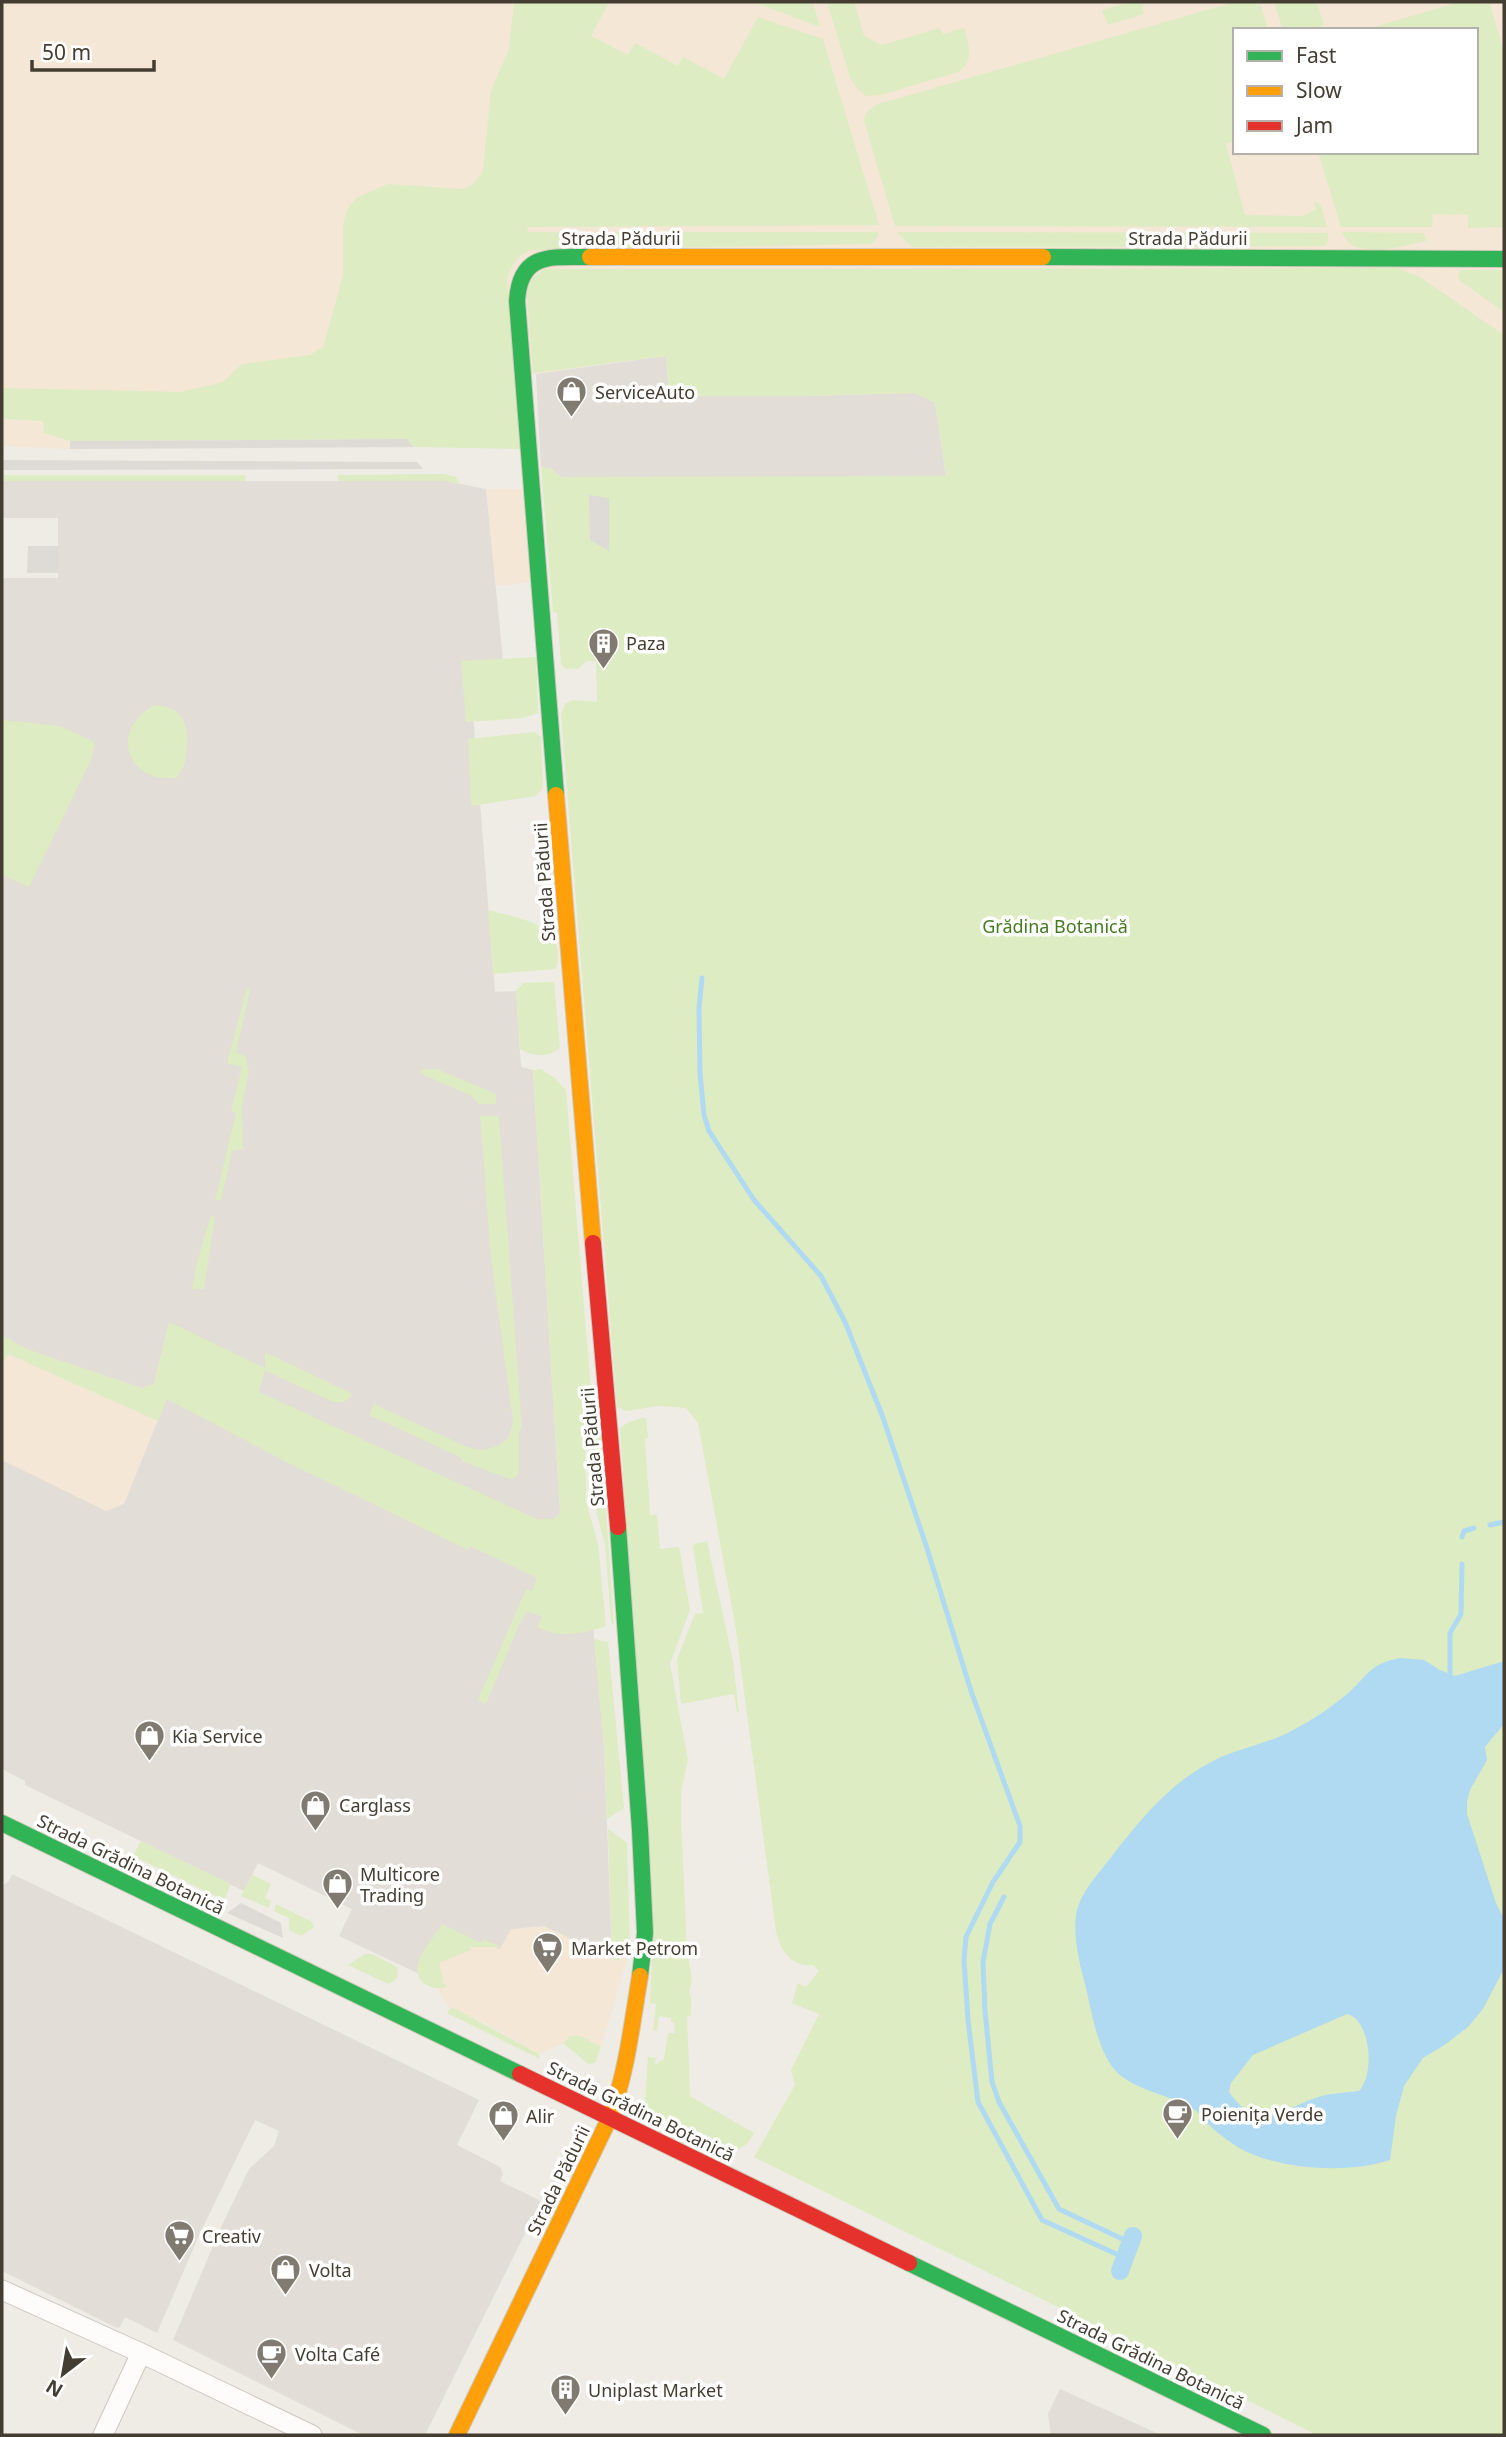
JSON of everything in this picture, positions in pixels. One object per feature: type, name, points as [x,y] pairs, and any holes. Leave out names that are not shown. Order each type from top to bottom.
[{"type":"street","name":"Strada Pădurii","points":[[457,2435],[610,2117],[628,2048],[645,1933],[618,1532],[576,1062],[548,681],[520,363],[518,283],[531,264],[544,258],[561,257],[1504,259]]},
{"type":"street","name":"Strada Grădina Botanică","points":[[2,1823],[1263,2435]]},
{"type":"street","points":[[2,2290],[312,2435]]},
{"type":"street","points":[[103,2435],[141,2353]]},
{"type":"shaded area","points":[[2,2],[1504,2],[1504,477],[935,403],[631,360],[536,374],[2,404]]},
{"type":"shaded area","points":[[666,356],[669,396],[915,393],[935,403],[946,477],[561,477],[552,469],[541,467],[536,374]]},
{"type":"shaded area","points":[[2,419],[43,421],[44,433],[70,441],[70,449],[2,446]]},
{"type":"shaded area","points":[[407,439],[413,447],[70,449],[70,441]]},
{"type":"shaded area","points":[[2,460],[417,462],[423,469],[2,470]]},
{"type":"shaded area","points":[[2,481],[445,481],[486,489],[503,660],[469,663],[495,992],[516,991],[521,1067],[533,1070],[560,1513],[585,1537],[604,1746],[612,1959],[544,1926],[511,1929],[500,1949],[468,1947],[431,1964],[432,1980],[339,1936],[352,1909],[258,1863],[244,1891],[25,1785],[25,1781],[2,1769],[2,1460],[106,1511],[124,1504],[193,1334],[169,1323],[154,1384],[142,1388],[26,1349],[2,1335],[2,578],[58,578],[58,518],[2,518]]},
{"type":"shaded area","points":[[486,489],[524,489],[531,582],[496,586]]},
{"type":"shaded area","points":[[589,495],[609,498],[609,551],[590,540]]},
{"type":"shaded area","points":[[28,546],[58,546],[58,573],[27,573]]},
{"type":"shaded area","points":[[193,1334],[124,1504],[106,1511],[2,1460],[2,1336]]},
{"type":"shaded area","points":[[12,1874],[479,2100],[457,2145],[500,2167],[503,2174],[500,2181],[541,2201],[425,2435],[363,2435],[173,2340],[249,2169],[274,2146],[279,2131],[255,2120],[200,2233],[157,2333],[125,2317],[117,2328],[2,2271],[2,1886],[9,1881]]},
{"type":"shaded area","points":[[241,1903],[281,1923],[283,1938],[227,1913]]},
{"type":"shaded area","points":[[544,1926],[616,1961],[628,1957],[601,2047],[581,2036],[567,2038],[563,2043],[539,2054],[490,2026],[450,2009],[432,1980],[430,1964],[468,1947],[500,1949],[511,1929]]},
{"type":"shaded area","points":[[1060,2389],[1161,2435],[1051,2435],[1048,2414]]},
{"type":"green space","points":[[514,2],[609,2],[591,36],[628,55],[635,43],[678,66],[683,57],[724,79],[758,17],[823,39],[879,225],[527,227],[528,232],[878,232],[879,235],[872,244],[531,250],[522,255],[511,268],[507,278],[521,449],[413,447],[406,439],[70,441],[44,433],[43,421],[2,419],[2,388],[181,392],[223,382],[242,364],[310,355],[323,347],[343,276],[343,225],[347,210],[356,198],[388,184],[462,189],[472,184],[481,174],[491,91],[509,49]]},
{"type":"green space","points":[[753,2],[813,2],[820,27]]},
{"type":"green space","points":[[827,2],[854,2],[864,36],[882,45],[940,28],[943,34],[964,28],[968,40],[967,62],[958,72],[881,95],[866,96],[850,77]]},
{"type":"green space","points":[[1129,2],[1144,2],[1144,14],[1108,25],[1102,10]]},
{"type":"green space","points":[[1235,2],[1253,2],[1261,5],[1267,28],[1233,28],[1233,142],[1226,144],[1245,215],[1303,216],[1316,209],[1314,200],[1321,206],[1327,227],[895,226],[864,121],[865,114],[875,105]]},
{"type":"green space","points":[[1274,2],[1317,2],[1323,23],[1321,28],[1282,28]]},
{"type":"green space","points":[[1459,2],[1490,4],[1504,52],[1504,227],[1468,228],[1468,215],[1433,214],[1432,227],[1341,227],[1319,154],[1478,154],[1478,28],[1371,28]]},
{"type":"green space","points":[[897,232],[1328,233],[1328,241],[1325,246],[912,247]]},
{"type":"green space","points":[[1342,232],[1424,233],[1426,241],[1379,250],[1367,249],[1356,247]]},
{"type":"green space","name":"Grădina Botanică","points":[[1397,268],[1420,277],[1504,335],[1504,2435],[1317,2435],[754,2157],[795,2085],[791,2070],[819,2014],[792,2003],[798,1983],[806,1987],[819,1971],[813,1965],[799,1963],[788,1956],[776,1932],[735,1624],[698,1423],[686,1408],[659,1406],[626,1411],[617,1407],[561,715],[565,704],[573,700],[597,702],[596,663],[587,661],[578,669],[566,669],[561,665],[557,613],[553,612],[541,467],[552,469],[561,477],[946,476],[935,403],[915,393],[669,396],[666,356],[533,373],[527,294],[530,281],[545,269]]},
{"type":"green space","points":[[1461,270],[1504,270],[1504,312],[1460,281],[1458,275]]},
{"type":"green space","points":[[444,474],[456,477],[459,484],[445,481],[338,481],[338,475]]},
{"type":"green space","points":[[2,475],[245,475],[246,481],[2,481]]},
{"type":"green space","points":[[536,657],[538,713],[523,718],[466,722],[461,661]]},
{"type":"green space","points":[[155,705],[171,708],[185,723],[186,756],[176,778],[158,777],[144,772],[129,752],[128,740],[132,727],[141,715]]},
{"type":"green space","points":[[2,720],[60,726],[95,745],[90,762],[29,887],[2,875]]},
{"type":"green space","points":[[535,732],[541,737],[543,788],[536,796],[471,806],[468,739]]},
{"type":"green space","points":[[488,910],[531,922],[550,934],[558,952],[556,969],[493,974]]},
{"type":"green space","points":[[554,982],[560,1048],[545,1055],[530,1054],[520,1049],[516,991],[523,983]]},
{"type":"green space","points":[[247,987],[250,991],[236,1052],[246,1057],[249,1072],[242,1106],[243,1149],[232,1151],[221,1200],[215,1200],[236,1113],[231,1111],[242,1067],[227,1063]]},
{"type":"green space","points":[[422,1069],[437,1069],[496,1094],[496,1104],[479,1104],[470,1095],[419,1073]]},
{"type":"green space","points":[[541,1069],[566,1090],[591,1390],[587,1401],[585,1433],[586,1502],[598,1544],[606,1626],[580,1633],[554,1633],[537,1627],[542,1617],[527,1611],[486,1704],[478,1700],[526,1589],[532,1591],[537,1578],[470,1546],[468,1550],[286,1462],[167,1399],[158,1421],[8,1354],[4,1361],[2,1335],[26,1349],[142,1388],[154,1384],[169,1322],[265,1368],[265,1352],[353,1394],[346,1401],[331,1401],[265,1371],[259,1392],[537,1519],[554,1519],[560,1513],[533,1070]]},
{"type":"green space","points":[[480,1116],[499,1116],[522,1428],[519,1432],[519,1473],[510,1479],[461,1461],[462,1458],[369,1415],[374,1404],[473,1449],[494,1447],[509,1437],[513,1421],[491,1259]]},
{"type":"green space","points":[[211,1215],[215,1217],[204,1289],[192,1289],[197,1262]]},
{"type":"green space","points":[[598,1393],[614,1626],[611,1621],[605,1545],[594,1503],[590,1458],[593,1407]]},
{"type":"green space","points":[[646,1418],[648,1438],[645,1438],[650,1515],[657,1515],[660,1549],[679,1547],[690,1610],[670,1664],[688,1760],[681,1792],[681,1817],[687,1949],[692,1981],[689,1992],[691,2015],[687,2017],[690,2096],[754,2133],[748,2143],[738,2150],[656,2115],[646,2109],[645,2104],[648,2057],[656,2058],[655,2065],[664,2059],[668,2033],[674,2033],[675,2023],[671,2022],[671,2018],[659,2016],[657,2031],[653,2030],[656,2004],[650,2003],[653,1934],[620,1428]]},
{"type":"green space","points":[[707,1541],[733,1661],[739,1713],[734,1694],[681,1704],[677,1659],[695,1614],[703,1613],[693,1547]]},
{"type":"green space","points":[[594,1639],[608,1642],[624,1808],[607,1819],[604,1746]]},
{"type":"green space","points":[[608,1829],[627,1843],[630,1953],[628,1957],[616,1961],[612,1959]]},
{"type":"green space","points":[[141,1841],[231,1884],[224,1900],[133,1856]]},
{"type":"green space","points":[[252,1875],[271,1884],[265,1898],[271,1901],[269,1908],[241,1896]]},
{"type":"green space","points":[[276,1904],[312,1922],[314,1927],[301,1936],[289,1930],[289,1918],[274,1911]]},
{"type":"green space","points":[[442,1924],[481,1943],[483,1939],[501,1947],[470,1947],[471,1950],[439,1963],[443,1980],[441,1983],[446,1984],[446,1987],[435,1988],[424,1984],[417,1970],[422,1954]]},
{"type":"green space","points":[[365,1954],[372,1954],[397,1967],[395,1980],[388,1984],[348,1965]]},
{"type":"green space","points":[[454,2008],[539,2054],[540,2059],[447,2013]]},
{"type":"green space","points":[[570,2036],[581,2036],[601,2047],[595,2063],[588,2064],[563,2043]]},
{"type":"water","points":[[1390,1660],[1424,1660],[1455,1676],[1504,1661],[1504,1724],[1485,1747],[1487,1760],[1470,1790],[1467,1814],[1496,1903],[1504,1919],[1504,1969],[1483,2009],[1468,2027],[1423,2058],[1404,2086],[1396,2116],[1390,2160],[1335,2168],[1275,2162],[1241,2149],[1214,2130],[1192,2108],[1137,2086],[1113,2067],[1097,2035],[1078,1952],[1076,1915],[1084,1893],[1093,1880],[1144,1816],[1185,1778],[1219,1758],[1275,1738],[1307,1722],[1346,1695],[1375,1667]],"holes":[[[1347,2014],[1355,2018],[1366,2037],[1369,2061],[1364,2083],[1359,2091],[1322,2096],[1266,2116],[1249,2112],[1229,2092],[1231,2083],[1253,2055]]]},
{"type":"waterway","points":[[702,978],[699,1008],[700,1073],[704,1115],[709,1131],[754,1200],[821,1276],[845,1322],[882,1415],[971,1691],[1020,1826],[1020,1842],[993,1882],[966,1937],[964,1960],[968,2020],[978,2102],[1042,2220],[1125,2258]]},
{"type":"waterway","points":[[1490,1525],[1504,1522]]},
{"type":"waterway","points":[[1462,1537],[1464,1531],[1474,1528]]},
{"type":"waterway","points":[[1450,1674],[1450,1633],[1461,1614],[1462,1564]]},
{"type":"waterway","points":[[1004,1897],[990,1924],[983,1962],[992,2082],[999,2102],[1059,2209],[1131,2243]]},
{"type":"waterway","points":[[1120,2271],[1133,2236]]},
{"type":"traffic: fast","points":[[556,795],[517,301],[519,285],[524,273],[531,266],[551,258],[590,257]]},
{"type":"traffic: fast","points":[[1043,257],[1504,259]]},
{"type":"traffic: fast","points":[[618,1527],[640,1830],[645,1933],[640,1976]]},
{"type":"traffic: fast","points":[[2,1823],[520,2074]]},
{"type":"traffic: fast","points":[[909,2263],[1263,2435]]},
{"type":"traffic: slow","points":[[590,257],[1043,257]]},
{"type":"traffic: slow","points":[[556,795],[593,1243]]},
{"type":"traffic: slow","points":[[457,2435],[610,2117],[625,2065],[640,1976]]},
{"type":"traffic: jam","points":[[593,1243],[618,1527]]},
{"type":"traffic: jam","points":[[520,2074],[909,2263]]},
{"type":"place","name":"ServiceAuto","points":[[572,419]]},
{"type":"place","name":"Paza","points":[[603,670]]},
{"type":"place","name":"Kia Service","points":[[149,1763]]},
{"type":"place","name":"Carglass","points":[[316,1832]]},
{"type":"place","name":"Multicore Trading","points":[[337,1911]]},
{"type":"place","name":"Market Petrom","points":[[548,1975]]},
{"type":"place","name":"Poienița Verde","points":[[1178,2141]]},
{"type":"place","name":"Alir","points":[[503,2143]]},
{"type":"place","name":"Creativ","points":[[179,2263]]},
{"type":"place","name":"Volta","points":[[286,2297]]},
{"type":"place","name":"Volta Café","points":[[272,2381]]},
{"type":"place","name":"Uniplast Market","points":[[565,2417]]}]
